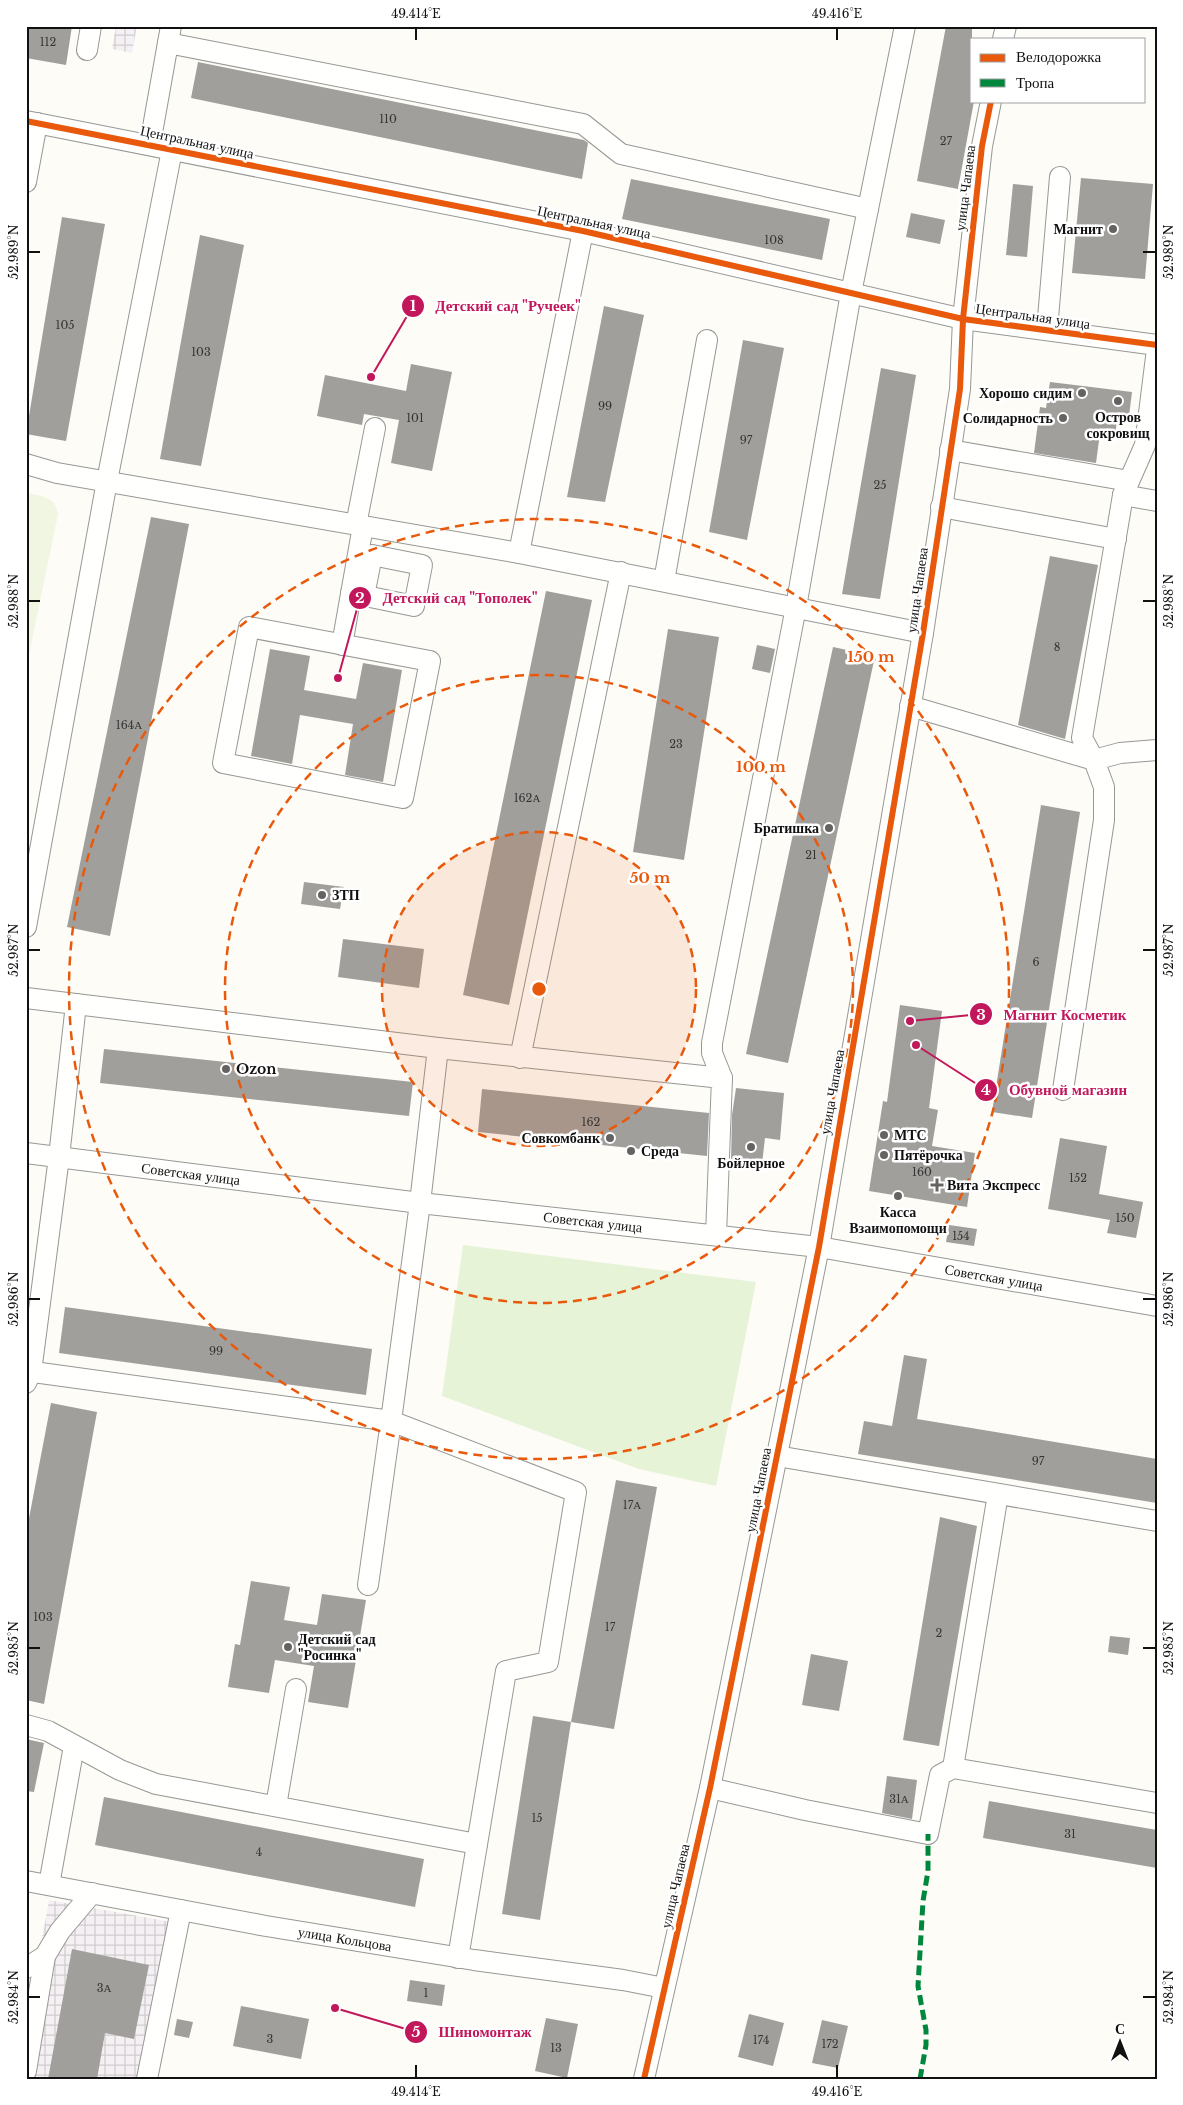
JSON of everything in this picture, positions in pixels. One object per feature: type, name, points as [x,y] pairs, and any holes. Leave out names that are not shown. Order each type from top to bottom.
[{"type":"street","points":[[87,50],[91,26]]},
{"type":"street","points":[[716,1235],[722,1078],[712,1053],[712,1042],[796,607],[851,293],[905,26]]},
{"type":"street","points":[[150,144],[170,35],[583,124],[621,154],[868,209]]},
{"type":"street","name":"улица Чапаева","points":[[644,2079],[710,1788],[819,1247],[923,633],[960,389],[963,319],[982,146],[991,102]]},
{"type":"street","points":[[26,182],[32,122]]},
{"type":"street","name":"Центральная улица","points":[[32,122],[583,231],[963,319],[1157,345]]},
{"type":"street","points":[[26,927],[107,481],[172,150]]},
{"type":"street","points":[[1047,330],[1060,177]]},
{"type":"street","points":[[519,553],[583,231]]},
{"type":"street","points":[[664,580],[707,340]]},
{"type":"street","points":[[1063,1090],[1104,820],[1104,787],[1094,760],[1082,738],[1126,488],[1145,446],[1157,349]]},
{"type":"street","points":[[342,645],[357,595],[360,526],[375,428]]},
{"type":"street","points":[[950,450],[1126,488],[1157,501]]},
{"type":"street","points":[[26,464],[57,473],[664,580],[923,633]]},
{"type":"street","points":[[942,506],[1116,539]]},
{"type":"street","points":[[520,1058],[621,572]]},
{"type":"street","points":[[249,627],[342,645],[430,662],[403,798],[223,763],[249,627]]},
{"type":"street","points":[[910,706],[1094,760],[1120,752],[1157,750]]},
{"type":"street","points":[[26,998],[520,1058],[722,1078]]},
{"type":"street","points":[[76,1004],[59,1157],[28,1375],[391,1421],[576,1492],[548,1662],[506,1671],[458,1958]]},
{"type":"street","points":[[368,1586],[420,1203],[438,1048]]},
{"type":"street","name":"Советская улица","points":[[26,1152],[420,1203],[819,1247],[1157,1306]]},
{"type":"street","points":[[777,1456],[1157,1521]]},
{"type":"street","points":[[953,1768],[998,1494]]},
{"type":"street","points":[[276,1806],[296,1689]]},
{"type":"street","points":[[26,1725],[48,1731],[120,1770],[156,1784],[477,1844]]},
{"type":"street","points":[[49,1884],[74,1746]]},
{"type":"street","points":[[710,1788],[805,1810],[928,1834],[940,1775],[953,1768],[1157,1803]]},
{"type":"street","name":"улица Кольцова","points":[[26,1881],[266,1926],[458,1958],[623,1980],[664,1988]]},
{"type":"street","points":[[26,2070],[45,1956],[60,1931],[92,1893]]},
{"type":"street","points":[[147,2079],[181,1910]]},
{"type":"street","points":[[26,1968],[45,1956]]},
{"type":"shaded area","points":[[116,26],[137,26],[132,53],[112,49]]},
{"type":"shaded area","points":[[49,1900],[177,1923],[150,2079],[26,2079],[26,1955],[40,1951]]},
{"type":"green space","points":[[26,493],[51,500],[58,514],[26,669]]},
{"type":"green space","points":[[463,1245],[756,1282],[716,1486],[639,1469],[442,1396]]},
{"type":"building","points":[[26,26],[72,26],[66,65],[26,58]]},
{"type":"building","points":[[946,26],[972,26],[972,38],[970,38],[970,102],[974,102],[958,189],[917,181]]},
{"type":"building","points":[[198,62],[584,140],[588,143],[582,179],[191,98]]},
{"type":"building","name":"Магнит","points":[[1081,178],[1153,184],[1145,279],[1072,273]]},
{"type":"building","points":[[631,179],[830,219],[822,260],[622,219]]},
{"type":"building","points":[[1013,184],[1033,186],[1027,257],[1006,255]]},
{"type":"building","points":[[911,213],[945,220],[940,244],[906,237]]},
{"type":"building","points":[[62,217],[105,224],[66,441],[26,434]]},
{"type":"building","points":[[200,235],[244,245],[201,466],[160,459]]},
{"type":"building","points":[[604,306],[644,315],[605,502],[567,497]]},
{"type":"building","points":[[743,340],[784,348],[747,540],[709,532]]},
{"type":"building","points":[[411,364],[452,372],[432,471],[391,463],[399,420],[364,414],[362,425],[317,416],[325,375],[406,391]]},
{"type":"building","points":[[881,368],[916,375],[880,599],[842,594]]},
{"type":"building","points":[[1050,382],[1132,392],[1129,416],[1118,414],[1115,435],[1100,433],[1096,463],[1034,453],[1040,407],[1046,408]]},
{"type":"building","points":[[151,517],[189,524],[110,936],[67,927]]},
{"type":"building","points":[[1050,556],[1098,565],[1065,739],[1018,725]]},
{"type":"building","points":[[546,591],[592,600],[509,1005],[463,995]]},
{"type":"building","points":[[668,629],[719,637],[684,860],[633,852]]},
{"type":"building","points":[[757,645],[775,649],[770,673],[752,669]]},
{"type":"building","points":[[833,647],[875,656],[788,1063],[746,1054]]},
{"type":"building","points":[[270,649],[310,656],[304,690],[356,699],[363,663],[402,670],[383,782],[345,775],[353,724],[300,715],[292,764],[251,756]]},
{"type":"building","points":[[1041,805],[1080,812],[1032,1118],[992,1112]]},
{"type":"building","name":"ЗТП","points":[[304,882],[344,887],[340,909],[301,904]]},
{"type":"building","points":[[343,939],[424,949],[419,988],[338,977]]},
{"type":"building","points":[[900,1005],[942,1011],[929,1108],[938,1110],[932,1146],[975,1153],[967,1207],[869,1191],[883,1101],[887,1102]]},
{"type":"building","points":[[104,1049],[413,1082],[409,1116],[100,1083]]},
{"type":"building","points":[[736,1088],[784,1093],[780,1140],[765,1138],[762,1164],[731,1161],[732,1115]]},
{"type":"building","points":[[482,1089],[709,1113],[707,1156],[478,1132]]},
{"type":"building","points":[[1060,1138],[1107,1146],[1099,1194],[1143,1202],[1136,1238],[1107,1233],[1110,1220],[1048,1209]]},
{"type":"building","points":[[949,1225],[977,1229],[974,1246],[946,1242]]},
{"type":"building","points":[[65,1307],[372,1349],[366,1395],[59,1353]]},
{"type":"building","points":[[904,1355],[927,1359],[917,1419],[1157,1459],[1157,1503],[858,1454],[864,1421],[892,1426]]},
{"type":"building","points":[[51,1403],[97,1412],[44,1704],[26,1700],[26,1534]]},
{"type":"building","points":[[616,1480],[657,1487],[614,1729],[571,1722]]},
{"type":"building","points":[[940,1517],[977,1526],[939,1746],[903,1740]]},
{"type":"building","points":[[251,1581],[290,1587],[284,1620],[317,1625],[322,1594],[366,1600],[348,1708],[308,1702],[314,1666],[275,1660],[269,1693],[228,1687],[235,1644],[240,1645]]},
{"type":"building","points":[[1110,1636],[1130,1638],[1128,1655],[1108,1652]]},
{"type":"building","points":[[811,1654],[848,1661],[839,1711],[802,1705]]},
{"type":"building","points":[[533,1716],[571,1722],[540,1920],[502,1914]]},
{"type":"building","points":[[26,1739],[44,1743],[34,1792],[26,1791]]},
{"type":"building","points":[[887,1776],[917,1780],[912,1819],[882,1813]]},
{"type":"building","points":[[104,1797],[424,1859],[415,1907],[95,1845]]},
{"type":"building","points":[[989,1801],[1157,1830],[1157,1868],[983,1838]]},
{"type":"building","points":[[72,1949],[149,1965],[134,2039],[105,2033],[97,2079],[48,2079]]},
{"type":"building","points":[[410,1980],[445,1985],[442,2006],[407,2001]]},
{"type":"building","points":[[241,2006],[309,2019],[301,2059],[233,2046]]},
{"type":"building","points":[[749,2014],[784,2023],[773,2066],[738,2057]]},
{"type":"building","points":[[546,2018],[578,2024],[567,2078],[535,2071]]},
{"type":"building","points":[[177,2019],[193,2022],[189,2038],[174,2035]]},
{"type":"building","points":[[822,2020],[848,2026],[838,2068],[812,2063]]},
{"type":"marked path","points":[[920,2079],[926,2045],[926,2030],[918,1986],[923,1901],[928,1871],[928,1834]]},
{"type":"cycle path","points":[[644,2079],[710,1788],[819,1247],[923,633],[960,389],[963,319],[982,146],[991,102]]},
{"type":"cycle path","points":[[26,121],[583,231],[963,319],[1157,345]]},
{"type":"place","name":"Магнит","points":[[1113,229]]},
{"type":"place","name":"Детский сад \"Ручеек\"","points":[[371,377]]},
{"type":"place","name":"Хорошо сидим","points":[[1082,393]]},
{"type":"place","name":"Остров сокровищ","points":[[1118,401]]},
{"type":"place","name":"Солидарность","points":[[1063,418]]},
{"type":"place","name":"Детский сад \"Тополек\"","points":[[338,678]]},
{"type":"place","name":"Братишка","points":[[829,828]]},
{"type":"place","name":"ЗТП","points":[[322,895]]},
{"type":"place","name":"Магнит Косметик","points":[[910,1021]]},
{"type":"place","name":"Обувной магазин","points":[[916,1045]]},
{"type":"place","name":"Ozon","points":[[226,1069]]},
{"type":"place","name":"МТС","points":[[884,1135]]},
{"type":"place","name":"Совкомбанк","points":[[610,1138]]},
{"type":"place","name":"Бойлерное","points":[[751,1147]]},
{"type":"place","name":"Среда","points":[[631,1151]]},
{"type":"place","name":"Пятёрочка","points":[[884,1155]]},
{"type":"place","name":"Вита Экспресс","points":[[937,1185]]},
{"type":"place","name":"Касса Взаимопомощи","points":[[898,1196]]},
{"type":"place","name":"Детский сад \"Росинка\"","points":[[288,1647]]},
{"type":"place","name":"Шиномонтаж","points":[[335,2008]]}]
